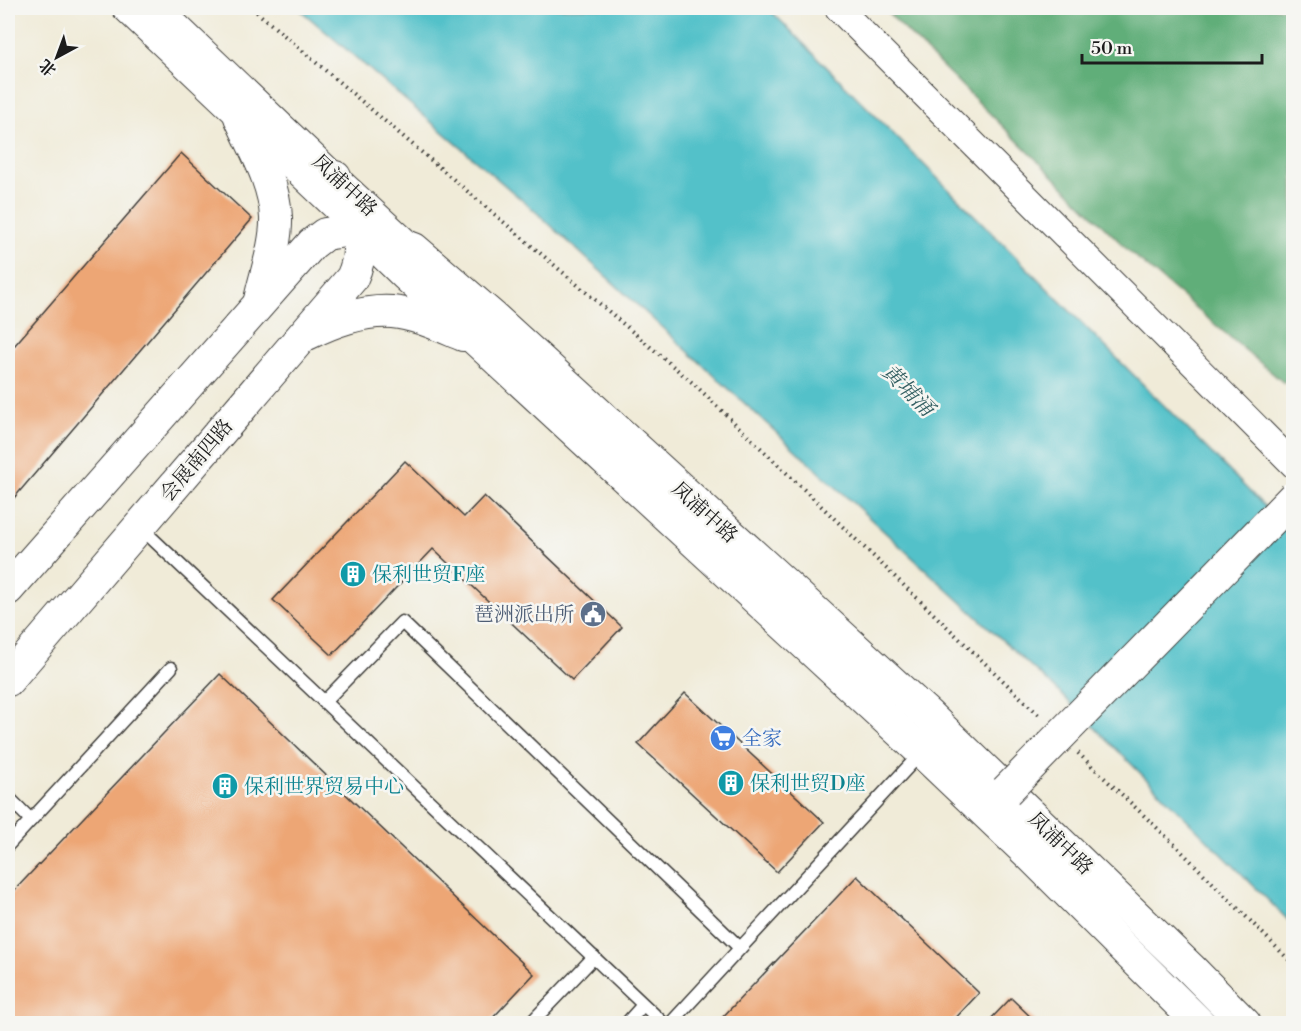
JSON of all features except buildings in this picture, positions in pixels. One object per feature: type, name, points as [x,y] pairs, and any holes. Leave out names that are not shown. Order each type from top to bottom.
[{"type":"street","name":"凤浦中路","points":[[124,8],[406,275],[922,752],[1200,1023]]},
{"type":"street","name":"凤浦中路","points":[[158,8],[335,177],[494,318],[927,714],[1191,968],[1245,1023]]},
{"type":"street","points":[[838,8],[1293,465]]},
{"type":"street","points":[[240,117],[266,176],[276,219],[260,301]]},
{"type":"street","name":"会展南四路","points":[[8,680],[352,278],[360,261],[358,229],[335,177]]},
{"type":"street","points":[[8,589],[312,244],[325,234],[358,229],[414,249]]},
{"type":"street","points":[[301,337],[333,321],[362,314],[392,312],[418,318],[478,340]]},
{"type":"street","points":[[1006,791],[1293,496]]},
{"type":"lane","points":[[140,527],[663,1023]]},
{"type":"lane","points":[[324,702],[402,622],[740,948]]},
{"type":"lane","points":[[8,845],[171,668]]},
{"type":"lane","points":[[670,1023],[922,752]]},
{"type":"lane","points":[[8,797],[31,819]]},
{"type":"lane","points":[[530,1023],[594,957]]},
{"type":"lane","points":[[626,1023],[644,1005]]},
{"type":"path","points":[[252,8],[693,384],[1045,721]]},
{"type":"path","points":[[1071,746],[1174,844],[1293,965]]},
{"type":"green space","points":[[883,8],[1293,8],[1294,372],[1284,383],[1132,254]]},
{"type":"water","name":"黄埔涌","points":[[298,8],[768,8],[1293,535],[1293,925],[1059,692],[536,212]]},
{"type":"place","name":"保利世贸F座","points":[[353,574]]},
{"type":"place","name":"琶洲派出所","points":[[593,614]]},
{"type":"place","name":"全家","points":[[723,738]]},
{"type":"place","name":"保利世贸D座","points":[[731,783]]},
{"type":"place","name":"保利世界贸易中心","points":[[225,786]]}]
